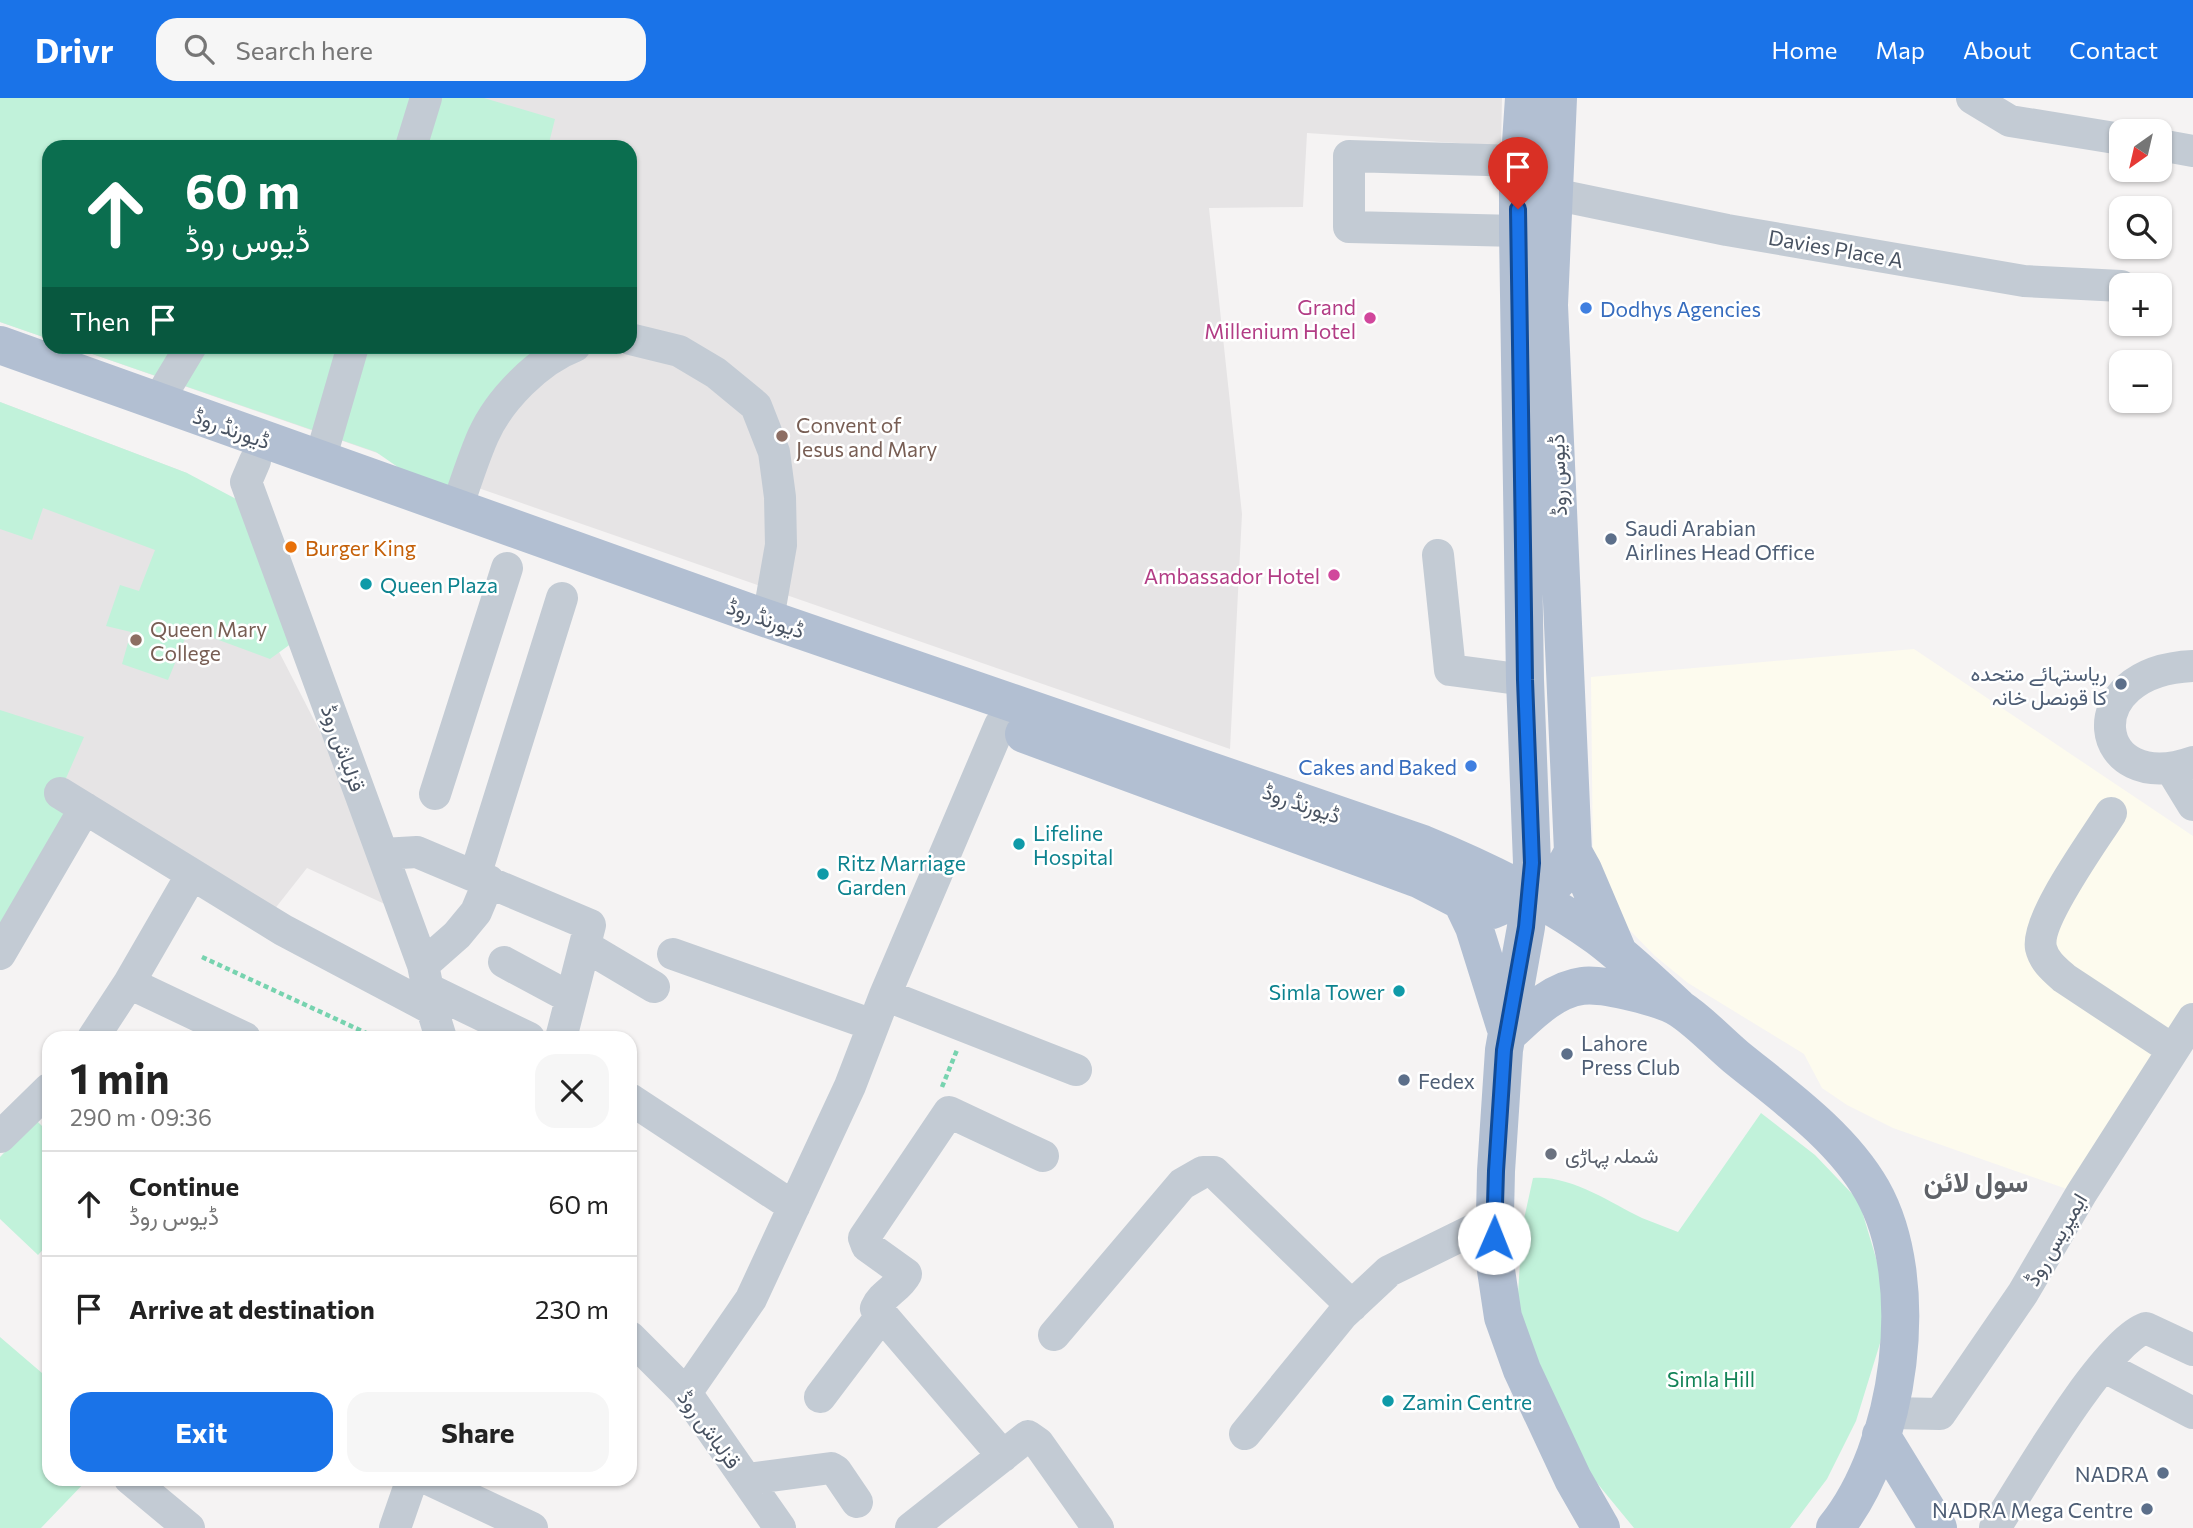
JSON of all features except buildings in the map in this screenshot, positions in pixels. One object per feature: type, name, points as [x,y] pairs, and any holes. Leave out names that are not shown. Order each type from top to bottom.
[{"type":"main road","name":"ڈیوس روڈ","points":[[1508,1034],[1530,895],[1532,863],[1525,680],[1518,231],[1524,98]]},
{"type":"main road","name":"ڈیوس روڈ","points":[[1558,98],[1549,305],[1573,852],[1618,952]]},
{"type":"main road","name":"ڈیورنڈ روڈ","points":[[0,345],[768,619],[1423,844],[1498,877],[1575,922],[1618,952],[1678,1007]]},
{"type":"main road","name":"ڈیورنڈ روڈ","points":[[0,370],[1000,725],[1420,880],[1479,910],[1492,910],[1530,895]]},
{"type":"main road","points":[[1530,895],[1558,880],[1573,852]]},
{"type":"main road","points":[[1464,904],[1508,1034],[1504,1050],[1494,1257],[1503,1317],[1540,1411],[1573,1479],[1601,1528]]},
{"type":"main road","points":[[1508,1034],[1553,996],[1582,986],[1620,989],[1678,1007],[1815,1123],[1846,1154],[1872,1191],[1891,1235],[1900,1314],[1896,1377],[1885,1424],[1864,1485],[1849,1511],[1835,1528]]},
{"type":"main road","points":[[1885,1424],[1938,1528]]},
{"type":"street","points":[[413,140],[426,98]]},
{"type":"street","points":[[1972,98],[2011,121],[2109,137]]},
{"type":"street","points":[[2172,147],[2193,151]]},
{"type":"street","points":[[1518,231],[1349,227],[1349,156],[1520,161]]},
{"type":"street","name":"Davies Place A","points":[[1553,194],[1727,230],[2024,281],[2109,285]]},
{"type":"street","points":[[637,341],[679,351],[716,373],[756,406],[774,452],[780,497],[781,545],[768,619]]},
{"type":"street","points":[[158,401],[186,354]]},
{"type":"street","points":[[320,460],[351,354]]},
{"type":"street","points":[[457,508],[484,434],[514,391],[532,371],[559,354]]},
{"type":"street","name":"قزلباش روڈ","points":[[255,461],[246,482],[383,854],[431,1000]]},
{"type":"street","points":[[1438,555],[1450,670],[1525,680]]},
{"type":"street","points":[[435,794],[507,568]]},
{"type":"street","points":[[431,1000],[457,935],[476,912],[482,879],[562,598]]},
{"type":"street","points":[[2193,666],[2159,672],[2142,679],[2128,688],[2114,704],[2110,717],[2111,737],[2125,758],[2138,765],[2182,765],[2193,805]]},
{"type":"street","points":[[686,1393],[751,1299],[850,1086],[885,995],[1000,725]]},
{"type":"street","points":[[0,954],[72,800],[283,930],[431,1000],[511,1031]]},
{"type":"street","points":[[2111,813],[2050,911],[2040,933],[2041,947],[2048,963],[2064,978],[2173,1050]]},
{"type":"street","points":[[383,854],[417,852],[482,879],[588,935],[654,987]]},
{"type":"street","points":[[98,1031],[129,984],[192,874]]},
{"type":"street","points":[[563,1031],[588,935]]},
{"type":"street","points":[[673,954],[873,1025]]},
{"type":"street","points":[[504,962],[572,998]]},
{"type":"street","points":[[129,984],[230,1031]]},
{"type":"street","points":[[885,995],[1076,1070]]},
{"type":"street","name":"ایمپریس روڈ","points":[[1885,1424],[1940,1414],[2023,1293],[2081,1194],[2193,1019]]},
{"type":"street","points":[[0,1137],[42,1096]]},
{"type":"street","points":[[637,1104],[794,1207]]},
{"type":"street","points":[[1003,1456],[876,1308],[878,1302],[904,1279],[906,1274],[867,1245],[864,1238],[949,1112],[1043,1156]]},
{"type":"street","points":[[1054,1335],[1182,1184],[1203,1172],[1214,1172],[1352,1306]]},
{"type":"street","points":[[1245,1434],[1352,1306],[1389,1271],[1495,1219]]},
{"type":"street","points":[[820,1396],[881,1315]]},
{"type":"street","points":[[1995,1528],[2094,1376],[2138,1330],[2146,1328],[2193,1350]]},
{"type":"street","name":"قزلباش روڈ","points":[[637,1344],[686,1393],[780,1528]]},
{"type":"street","points":[[2103,1366],[2193,1413]]},
{"type":"street","points":[[911,1528],[1028,1436],[1038,1443],[1098,1528]]},
{"type":"street","points":[[747,1479],[831,1468],[836,1471],[857,1502]]},
{"type":"street","points":[[134,1486],[154,1517],[189,1528]]},
{"type":"street","points":[[395,1528],[410,1486]]},
{"type":"street","points":[[443,1486],[532,1528]]},
{"type":"path","points":[[202,957],[362,1031]]},
{"type":"path","points":[[949,1112],[935,1106],[967,1027]]},
{"type":"shaded area","name":"Convent of Jesus and Mary","points":[[0,98],[1502,98],[1501,146],[1307,133],[1303,207],[1209,208],[1242,514],[1230,749],[92,354],[637,354],[637,140],[42,140],[42,337],[0,322]]},
{"type":"shaded area","name":"Queen Mary College","points":[[0,402],[187,473],[383,854],[404,913],[307,868],[266,920],[85,808],[0,954]]},
{"type":"shaded area","points":[[1914,649],[2193,836],[2193,1018],[2081,1194],[1893,1128],[1847,1105],[1822,1088],[1804,1054],[1688,983],[1655,956],[1612,912],[1593,868],[1591,677]]},
{"type":"green space","points":[[0,98],[484,98],[555,119],[550,140],[42,140],[42,337],[0,322]]},
{"type":"green space","points":[[92,354],[537,354],[541,364],[457,508],[376,452]]},
{"type":"green space","points":[[0,402],[187,473],[259,511],[303,635],[270,659],[189,629],[168,680],[122,664],[131,632],[106,626],[120,585],[139,591],[155,550],[43,508],[32,540],[0,529]]},
{"type":"green space","points":[[0,710],[84,737],[60,792],[85,808],[0,954]]},
{"type":"green space","name":"Simla Hill","points":[[1761,1113],[1815,1155],[1859,1201],[1884,1285],[1881,1340],[1856,1421],[1827,1479],[1790,1528],[1634,1528],[1583,1466],[1517,1311],[1522,1228],[1533,1178],[1547,1178],[1575,1185],[1642,1218],[1678,1232]]},
{"type":"green space","points":[[36,1120],[42,1126],[42,1251],[38,1255],[0,1219],[0,1157]]},
{"type":"green space","points":[[0,1337],[42,1373],[42,1486],[81,1486],[41,1528],[0,1528]]},
{"type":"place","name":"Dodhys Agencies","points":[[1586,308]]},
{"type":"place","name":"Grand Millenium Hotel","points":[[1370,318]]},
{"type":"place","name":"Convent of Jesus and Mary","points":[[782,436]]},
{"type":"place","name":"Saudi Arabian Airlines Head Office","points":[[1611,539]]},
{"type":"place","name":"Burger King","points":[[291,547]]},
{"type":"place","name":"Ambassador Hotel","points":[[1334,575]]},
{"type":"place","name":"Queen Plaza","points":[[366,584]]},
{"type":"place","name":"Queen Mary College","points":[[136,640]]},
{"type":"place","name":"ریاستہائے متحدہ کا قونصل خانہ","points":[[2121,684]]},
{"type":"place","name":"Cakes and Baked","points":[[1471,766]]},
{"type":"place","name":"Lifeline Hospital","points":[[1019,844]]},
{"type":"place","name":"Ritz Marriage Garden","points":[[823,874]]},
{"type":"place","name":"Simla Tower","points":[[1399,991]]},
{"type":"place","name":"Lahore Press Club","points":[[1567,1054]]},
{"type":"place","name":"Fedex","points":[[1404,1080]]},
{"type":"place","name":"شملہ پہاڑی","points":[[1551,1154]]},
{"type":"place","name":"Zamin Centre","points":[[1388,1401]]},
{"type":"place","name":"NADRA","points":[[2163,1473]]},
{"type":"place","name":"NADRA Mega Centre","points":[[2147,1509]]},
{"type":"district","name":"سول لائن","points":[[1976,1181]]},
{"type":"route","points":[[1494,1238],[1504,1050],[1526,927],[1532,863],[1525,680],[1518,209]]}]
